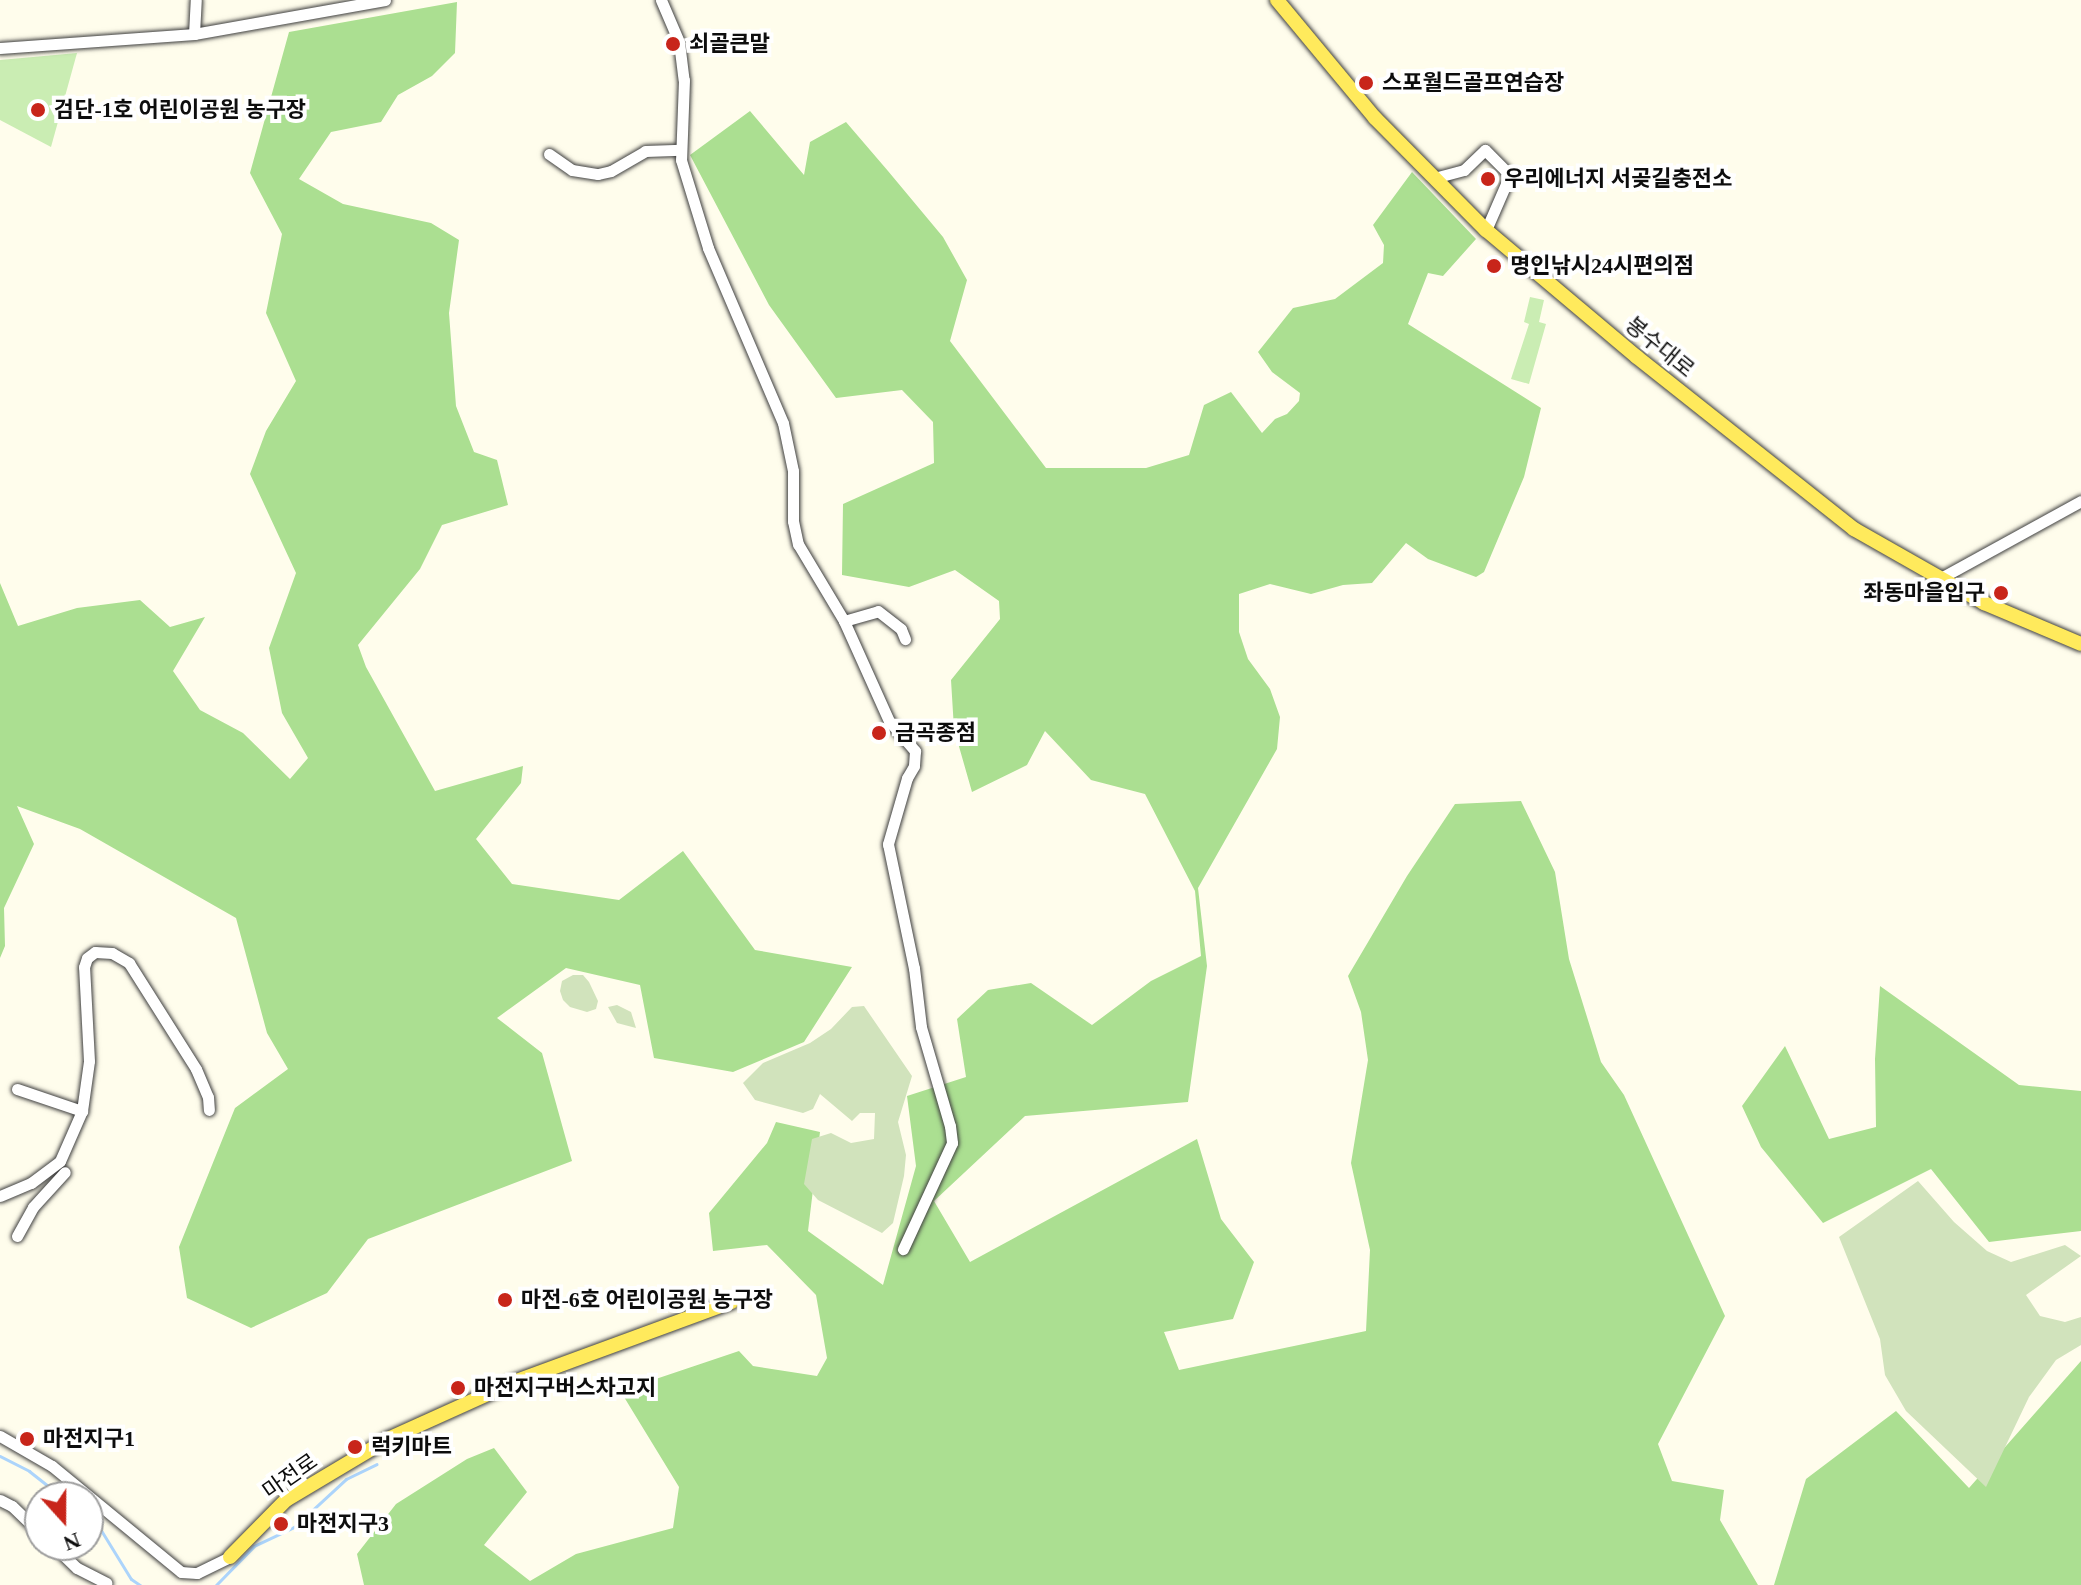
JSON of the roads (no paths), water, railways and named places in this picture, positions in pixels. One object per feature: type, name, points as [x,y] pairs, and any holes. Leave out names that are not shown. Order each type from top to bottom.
[{"type":"main road","name":"봉수대로","points":[[1277,0],[1375,118],[1486,230],[1637,357],[1854,529],[1984,603],[2081,644]]},
{"type":"main road","name":"마전로","points":[[230,1557],[286,1500],[388,1439],[514,1382],[732,1302]]},
{"type":"street","points":[[194,34],[196,0]]},
{"type":"street","points":[[0,48],[194,34],[385,0]]},
{"type":"street","points":[[661,0],[680,55],[684,80],[681,150],[708,248],[783,423],[793,471],[793,521],[798,544],[844,621],[889,721],[911,745],[916,758],[888,844],[914,968],[921,1027],[950,1126],[952,1143],[903,1249]]},
{"type":"street","points":[[549,154],[572,170],[598,174],[611,171],[645,151],[681,150]]},
{"type":"street","points":[[1434,178],[1464,170],[1485,150],[1505,170],[1509,177],[1486,230]]},
{"type":"street","points":[[1939,579],[2081,501]]},
{"type":"street","points":[[844,621],[878,611],[901,629],[905,639]]},
{"type":"street","points":[[0,1196],[31,1183],[60,1161],[82,1111],[89,1061],[84,967],[87,958],[102,952],[123,956],[196,1069],[208,1097],[209,1110]]},
{"type":"street","points":[[17,1089],[82,1111]]},
{"type":"street","points":[[17,1236],[33,1207],[65,1172]]},
{"type":"street","name":"마전로","points":[[0,1436],[52,1466],[181,1572],[197,1573],[230,1557]]},
{"type":"street","points":[[0,1500],[24,1518]]},
{"type":"street","points":[[70,1561],[106,1583]]},
{"type":"waterway","points":[[0,1456],[42,1481]]},
{"type":"waterway","points":[[216,1585],[254,1546],[294,1527],[346,1479],[377,1464]]},
{"type":"waterway","points":[[104,1535],[131,1579],[140,1585]]},
{"type":"place","name":"쇠골큰말","points":[[673,44]]},
{"type":"place","name":"스포월드골프연습장","points":[[1366,83]]},
{"type":"place","name":"검단-1호 어린이공원 농구장","points":[[38,110]]},
{"type":"place","name":"우리에너지 서곶길충전소","points":[[1488,179]]},
{"type":"place","name":"명인낚시24시편의점","points":[[1494,266]]},
{"type":"place","name":"좌동마을입구","points":[[2001,593]]},
{"type":"place","name":"금곡종점","points":[[879,733]]},
{"type":"place","name":"마전-6호 어린이공원 농구장","points":[[505,1300]]},
{"type":"place","name":"마전지구버스차고지","points":[[458,1388]]},
{"type":"place","name":"마전지구1","points":[[27,1439]]},
{"type":"place","name":"럭키마트","points":[[355,1447]]},
{"type":"place","name":"마전지구3","points":[[281,1524]]}]
